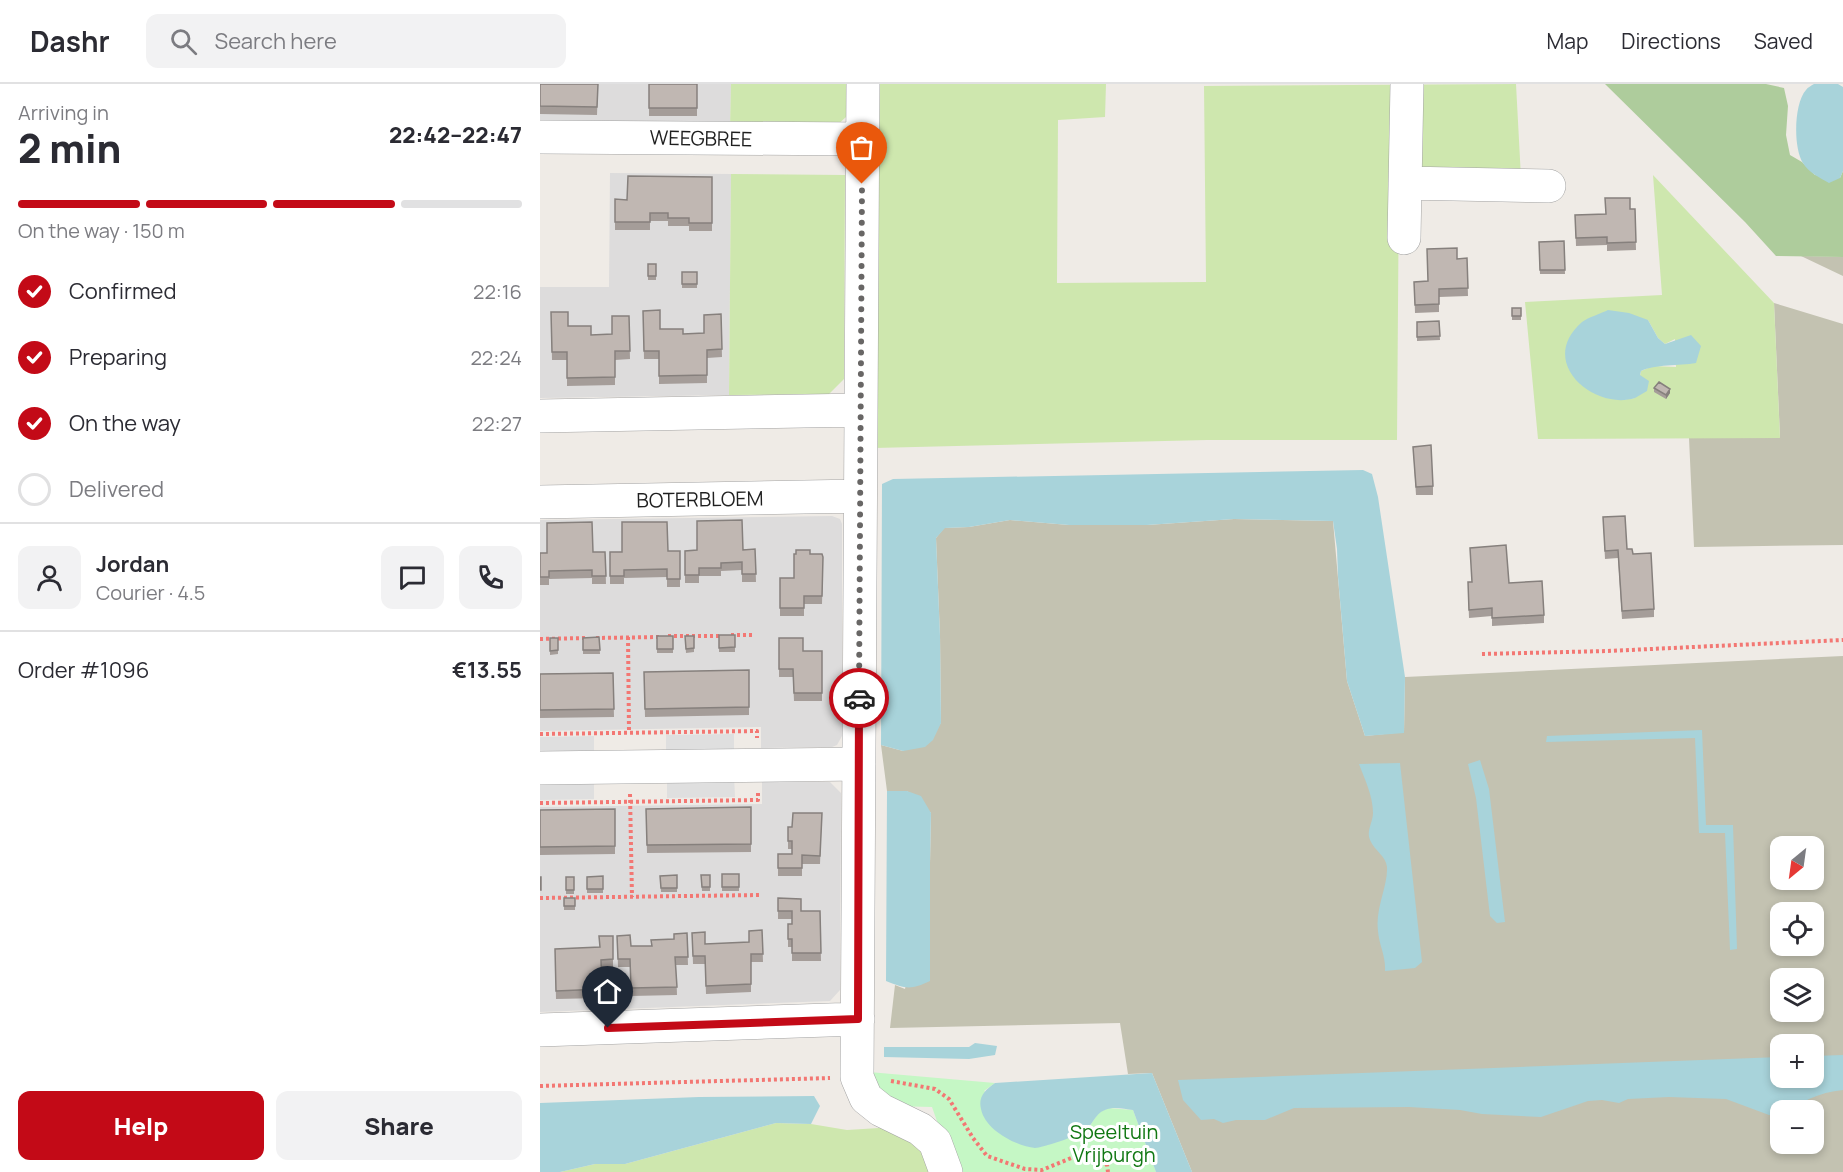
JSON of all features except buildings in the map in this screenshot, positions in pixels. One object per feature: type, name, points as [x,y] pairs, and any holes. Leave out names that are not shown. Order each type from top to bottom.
[{"type":"street","points":[[863,84],[857,1077],[866,1098],[881,1110],[920,1129],[935,1142],[946,1172]]},
{"type":"street","points":[[1404,238],[1407,84]]},
{"type":"street","name":"WEEGBREE","points":[[540,136],[863,139]]},
{"type":"street","points":[[1405,183],[1549,186]]},
{"type":"street","points":[[540,416],[861,410]]},
{"type":"street","name":"BOTERBLOEM","points":[[540,502],[860,496]]},
{"type":"street","points":[[540,768],[859,764]]},
{"type":"street","points":[[540,1030],[858,1019]]},
{"type":"path","points":[[540,639],[755,635]]},
{"type":"path","points":[[628,637],[629,732]]},
{"type":"path","points":[[1482,654],[1608,651],[1843,640]]},
{"type":"path","points":[[540,803],[759,800]]},
{"type":"path","points":[[630,802],[632,897]]},
{"type":"path","points":[[540,898],[760,895]]},
{"type":"path","points":[[540,1086],[857,1077],[909,1083],[935,1089],[949,1099],[987,1156],[1025,1169],[1042,1170],[1081,1154],[1097,1156],[1107,1165],[1108,1172]]},
{"type":"shaded area","points":[[540,84],[731,84],[730,128],[540,126]]},
{"type":"shaded area","points":[[610,173],[731,174],[729,395],[540,398],[540,287],[609,287]]},
{"type":"shaded area","points":[[1801,256],[1843,257],[1843,276]]},
{"type":"shaded area","points":[[1774,303],[1843,324],[1843,545],[1694,547],[1689,438],[1780,437]]},
{"type":"shaded area","points":[[832,516],[840,519],[842,524],[842,736],[837,745],[832,747],[761,748],[761,727],[540,731],[540,520]]},
{"type":"shaded area","points":[[1234,519],[1333,521],[1347,681],[1365,736],[1404,732],[1405,677],[1843,656],[1843,1172],[1192,1172],[1152,1073],[1128,1074],[1120,1023],[890,1028],[895,985],[905,989],[930,863],[931,813],[907,791],[887,791],[881,745],[903,751],[941,723],[936,538],[944,528],[969,527],[1010,520],[1069,525],[1147,525]]},
{"type":"shaded area","points":[[734,734],[734,757],[666,758],[666,735]]},
{"type":"shaded area","points":[[594,736],[594,759],[540,760],[540,737]]},
{"type":"shaded area","points":[[734,775],[735,797],[667,798],[667,776]]},
{"type":"shaded area","points":[[594,777],[594,799],[540,800],[540,778]]},
{"type":"shaded area","points":[[762,782],[830,782],[841,793],[840,990],[830,1001],[540,1012],[540,807],[762,804]]},
{"type":"green space","points":[[731,84],[846,84],[846,117],[833,129],[730,128]]},
{"type":"green space","points":[[877,84],[1106,84],[1105,117],[1058,120],[1057,283],[1206,282],[1204,86],[1516,84],[1521,178],[1399,173],[1397,440],[1207,440],[874,448]]},
{"type":"green space","points":[[1605,84],[1766,84],[1784,88],[1788,106],[1786,135],[1790,155],[1802,162],[1815,175],[1840,178],[1843,171],[1843,257],[1776,256],[1745,222]]},
{"type":"green space","points":[[731,174],[845,175],[844,379],[829,394],[729,395]]},
{"type":"green space","points":[[1653,175],[1774,303],[1780,438],[1538,439],[1525,302],[1662,295]],"holes":[[[1648,320],[1658,338],[1665,344],[1675,339],[1676,367],[1653,366],[1641,371],[1635,398],[1621,400],[1604,397]]]},
{"type":"green space","name":"Speeltuin Vrijburgh","points":[[869,1072],[995,1083],[984,1091],[1066,1138],[1082,1133],[1099,1112],[1109,1108],[1133,1110],[1156,1172],[955,1172],[932,1107],[891,1106]]},
{"type":"green space","points":[[776,1123],[811,1124],[847,1130],[895,1127],[926,1147],[934,1172],[560,1172],[595,1164],[625,1164]]},
{"type":"water","points":[[1814,84],[1838,84],[1843,87],[1843,171],[1840,178],[1829,183],[1805,166],[1800,156],[1796,137],[1797,115],[1802,96]]},
{"type":"water","points":[[1608,310],[1629,313],[1648,320],[1658,338],[1665,344],[1691,335],[1701,346],[1696,363],[1660,366],[1641,371],[1640,375],[1649,381],[1647,391],[1635,398],[1619,400],[1603,397],[1588,390],[1576,380],[1568,367],[1565,353],[1569,337],[1582,322]]},
{"type":"water","points":[[1363,470],[1372,474],[1378,497],[1405,677],[1404,733],[1365,736],[1347,681],[1333,521],[1234,519],[1147,525],[1069,525],[1010,520],[969,527],[945,528],[936,538],[941,723],[933,740],[925,747],[903,751],[881,745],[882,484],[893,479]]},
{"type":"water","points":[[1702,730],[1706,825],[1733,825],[1737,949],[1730,950],[1725,833],[1699,833],[1695,738],[1546,742],[1547,736]]},
{"type":"water","points":[[1480,760],[1489,789],[1505,922],[1497,923],[1490,916],[1476,798],[1468,764]]},
{"type":"water","points":[[1400,763],[1422,962],[1415,968],[1385,971],[1378,922],[1387,867],[1369,837],[1373,807],[1359,764]]},
{"type":"water","points":[[887,791],[907,791],[921,796],[931,813],[930,981],[913,987],[904,987],[886,981]]},
{"type":"water","points":[[975,1043],[997,1046],[995,1055],[969,1059],[884,1057],[884,1047],[969,1047]]},
{"type":"water","points":[[1843,1055],[1843,1090],[1821,1094],[1807,1100],[1770,1100],[1769,1115],[1726,1099],[1669,1097],[1628,1099],[1619,1103],[1602,1100],[1588,1101],[1541,1117],[1409,1107],[1294,1108],[1265,1120],[1236,1120],[1223,1123],[1214,1119],[1201,1120],[1183,1100],[1178,1080],[1770,1057],[1770,1088],[1824,1088],[1824,1056]]},
{"type":"water","points":[[1152,1073],[1192,1172],[1156,1172],[1133,1110],[1115,1108],[1105,1110],[1098,1114],[1083,1132],[1035,1148],[1002,1136],[988,1124],[981,1109],[983,1094],[995,1083]]},
{"type":"water","points":[[814,1096],[820,1106],[811,1124],[776,1123],[625,1164],[595,1164],[560,1172],[540,1172],[540,1103],[699,1097]]},
{"type":"way so far","points":[[859,698],[862,184]]},
{"type":"route","points":[[608,1028],[858,1019],[859,698]]}]
